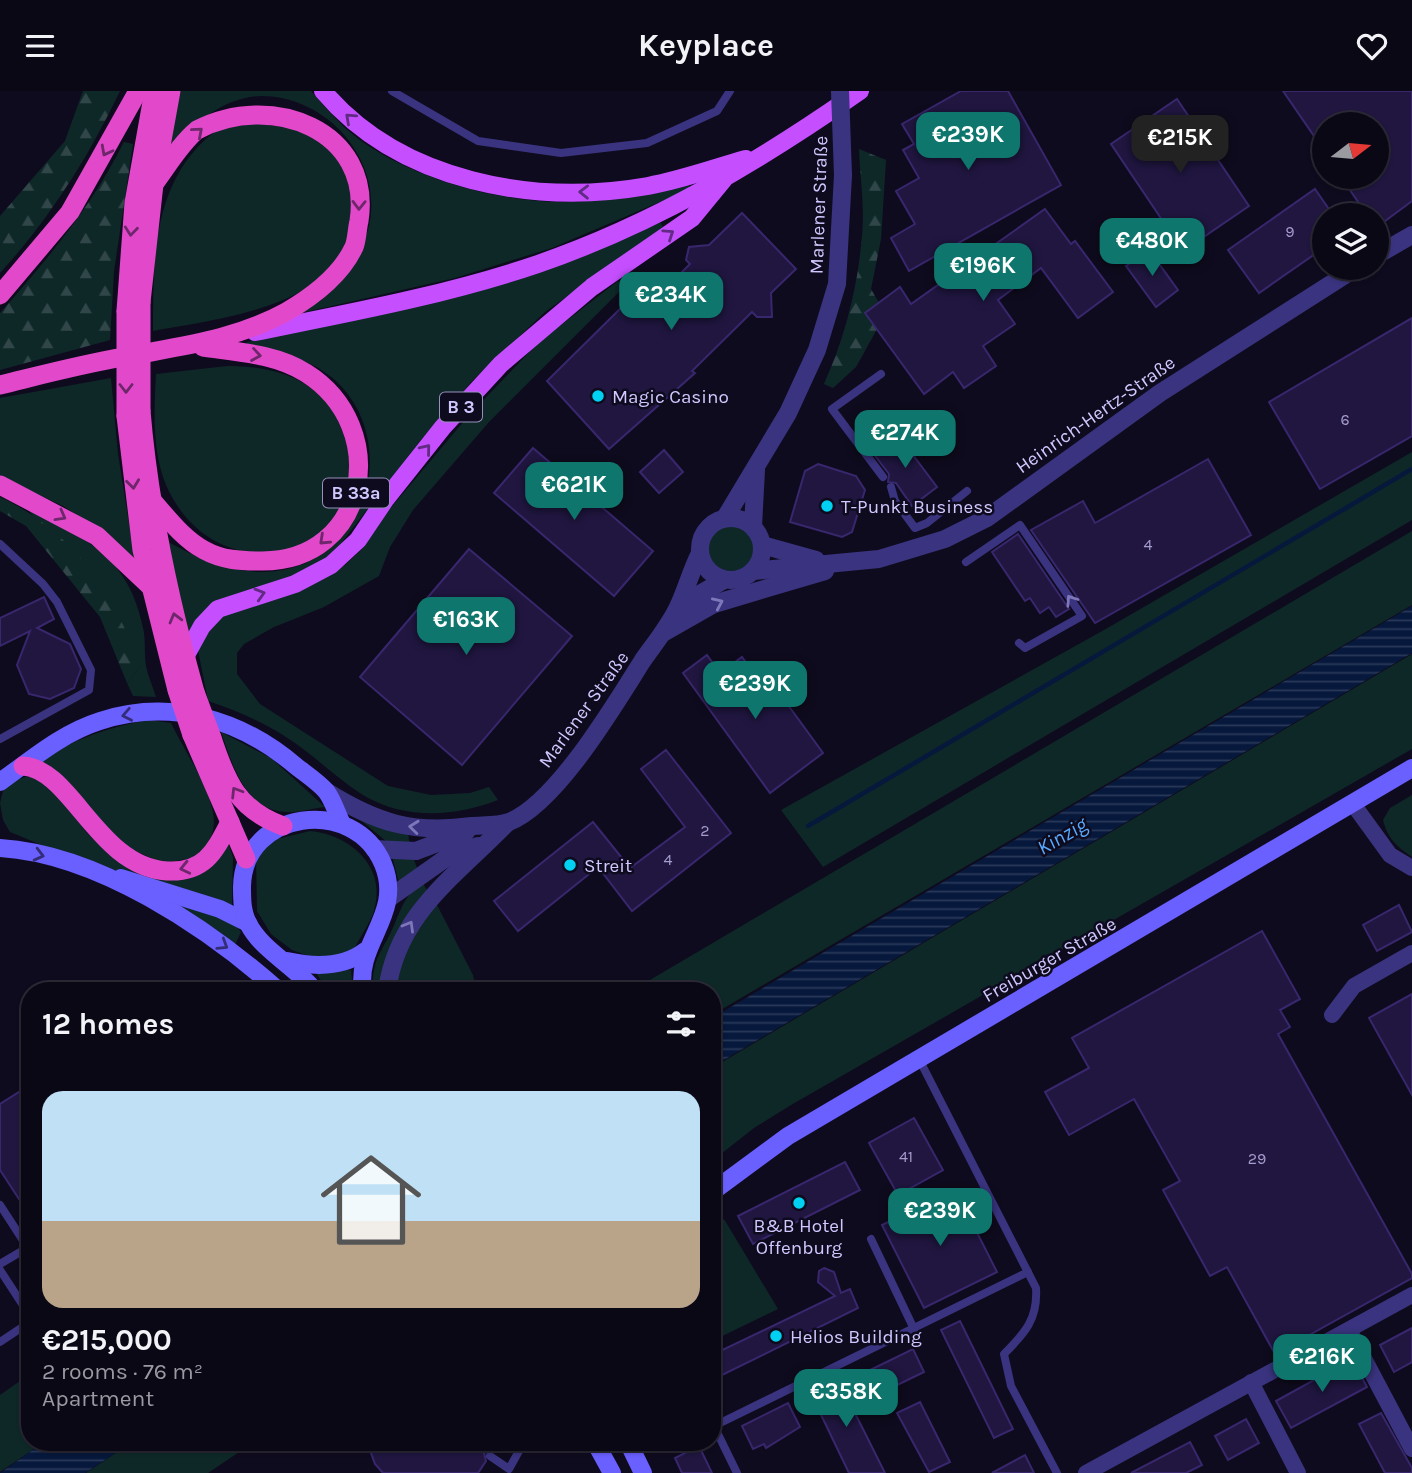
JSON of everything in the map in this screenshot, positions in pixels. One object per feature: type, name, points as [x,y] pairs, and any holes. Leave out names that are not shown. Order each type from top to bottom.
[{"type":"highway","points":[[0,295],[69,212],[138,91]]},
{"type":"highway","points":[[154,91],[134,203],[133,306],[134,414],[150,586],[230,822],[246,859]]},
{"type":"highway","points":[[133,306],[172,91]]},
{"type":"highway","name":"B 3","points":[[0,385],[236,336],[287,311],[331,280],[354,246],[362,202],[355,169],[329,131],[289,108],[257,104],[220,116],[196,131],[154,184]]},
{"type":"highway","name":"B 33a","points":[[150,498],[177,529],[204,550],[233,561],[282,562],[320,546],[352,510],[360,477],[356,441],[346,411],[325,386],[304,371],[267,356],[188,345]]},
{"type":"highway","points":[[134,414],[164,580],[185,657],[186,691]]},
{"type":"highway","points":[[0,485],[97,536],[150,586]]},
{"type":"highway","points":[[202,737],[237,795],[252,811],[283,826]]},
{"type":"highway","points":[[23,766],[42,771],[113,848],[153,870],[173,871],[193,867],[209,859],[230,822]]},
{"type":"main road","points":[[323,91],[367,134],[410,159],[462,177],[525,191],[601,192],[649,186],[770,153]]},
{"type":"main road","name":"B 3","points":[[236,336],[436,292],[538,264],[617,233],[770,153],[860,91]]},
{"type":"main road","name":"B 3","points":[[185,657],[202,626],[218,609],[295,584],[331,565],[358,540],[385,500],[443,427],[501,364],[592,287],[692,219],[724,179]]},
{"type":"main road","points":[[0,782],[65,736],[98,722],[129,713],[160,710],[191,713],[236,727],[260,739],[327,792],[342,824]]},
{"type":"main road","name":"Freiburger Straße","points":[[721,1185],[788,1136],[1412,768]]},
{"type":"main road","points":[[307,982],[287,961],[259,940],[248,923],[242,903],[246,859],[260,841],[283,826],[312,819],[342,824],[360,834],[383,864],[388,899],[385,915],[365,951],[361,969],[362,982]]},
{"type":"main road","points":[[3,845],[100,874],[136,881],[220,909],[248,923]]},
{"type":"main road","points":[[100,874],[167,910],[235,952],[269,982]]},
{"type":"main road","points":[[287,961],[334,964],[350,961],[365,951]]},
{"type":"main road","points":[[599,1451],[612,1473]]},
{"type":"main road","points":[[632,1451],[643,1473]]},
{"type":"street","name":"Marlener Straße","points":[[725,518],[789,413],[817,350],[837,284],[843,175],[840,91]]},
{"type":"street","points":[[1389,248],[1412,235]]},
{"type":"street","name":"Heinrich-Hertz-Straße","points":[[753,571],[879,559],[945,539],[987,518],[1169,386],[1337,280]]},
{"type":"street","name":"Marlener Straße","points":[[753,526],[756,470]]},
{"type":"street","points":[[735,517],[753,526],[762,545],[761,559],[753,571],[740,579],[724,580],[708,570],[700,553],[706,530],[725,518],[735,517]]},
{"type":"street","name":"Heinrich-Hertz-Straße","points":[[762,545],[783,553],[838,562]]},
{"type":"street","name":"Marlener Straße","points":[[388,899],[446,857],[507,823],[542,798],[564,774],[679,606],[685,584],[700,553]]},
{"type":"street","name":"Heinrich-Hertz-Straße","points":[[660,635],[714,604],[810,577],[838,562]]},
{"type":"street","name":"Marlener Straße","points":[[679,606],[724,580]]},
{"type":"street","name":"Marlener Straße","points":[[327,792],[362,813],[388,824],[485,833]]},
{"type":"street","points":[[1353,804],[1390,855],[1412,869]]},
{"type":"street","name":"Marlener Straße","points":[[374,849],[416,851],[485,833]]},
{"type":"street","points":[[389,982],[401,939],[420,908],[485,833]]},
{"type":"street","points":[[1332,1015],[1354,986],[1412,953]]},
{"type":"street","points":[[1086,1473],[1412,1295]]},
{"type":"street","points":[[1349,1330],[1412,1449]]},
{"type":"street","points":[[1251,1382],[1298,1473]]},
{"type":"lane","points":[[392,91],[478,141],[561,153],[647,142],[717,111],[730,91]]},
{"type":"lane","points":[[881,374],[832,408],[883,477]]},
{"type":"lane","points":[[891,487],[895,501],[915,528],[927,523],[967,491]]},
{"type":"lane","points":[[966,562],[1020,525],[1082,616],[1025,648],[1019,643]]},
{"type":"lane","points":[[0,544],[43,584],[57,602],[91,670],[89,690],[0,739]]},
{"type":"lane","points":[[919,1059],[1036,1288],[1037,1308],[1028,1330],[1004,1354],[1011,1386],[1057,1473]]},
{"type":"lane","points":[[0,1205],[21,1237]]},
{"type":"lane","points":[[871,1239],[914,1329]]},
{"type":"lane","points":[[0,1263],[21,1252]]},
{"type":"lane","points":[[0,1270],[21,1302]]},
{"type":"lane","points":[[721,1423],[1028,1272]]},
{"type":"lane","points":[[0,1342],[21,1328]]},
{"type":"lane","points":[[721,1442],[737,1473]]},
{"type":"lane","points":[[490,1456],[508,1471],[519,1451]]},
{"type":"green space","points":[[83,91],[120,91],[67,187],[0,273],[0,216],[65,141]]},
{"type":"green space","points":[[181,91],[311,91],[343,126],[389,158],[446,182],[506,197],[578,202],[688,183],[690,189],[552,248],[455,278],[301,313],[349,264],[368,230],[371,205],[368,181],[360,158],[347,138],[329,121],[309,108],[286,99],[261,96],[247,97],[222,106],[200,121],[172,149],[168,145]]},
{"type":"green space","points":[[232,120],[321,132],[350,176],[352,209],[348,241],[334,266],[310,286],[280,301],[247,312],[153,331],[157,241],[172,186],[186,161],[206,139]]},
{"type":"green space","points":[[124,142],[133,144],[114,271],[110,340],[0,370],[0,313],[68,231],[98,188]]},
{"type":"green space","points":[[859,149],[886,160],[881,239],[871,289],[879,303],[877,329],[856,367],[833,388],[824,384],[844,330],[860,255],[863,215]]},
{"type":"green space","points":[[660,222],[663,227],[545,312],[474,379],[420,441],[339,546],[321,562],[289,577],[218,600],[186,636],[166,541],[222,566],[252,572],[283,570],[313,559],[337,542],[355,519],[366,492],[370,463],[367,433],[355,406],[336,381],[306,362],[248,347],[247,342],[352,320],[613,243]]},
{"type":"green space","points":[[618,281],[624,287],[489,422],[413,510],[390,547],[379,576],[324,607],[274,627],[244,644],[237,653],[237,674],[260,704],[388,786],[431,795],[470,793],[489,787],[498,800],[447,812],[396,809],[363,795],[277,731],[248,716],[208,701],[198,650],[204,633],[218,619],[240,607],[310,583],[345,565],[360,551],[389,510],[470,414],[539,342]]},
{"type":"green space","points":[[227,366],[277,372],[307,385],[330,408],[339,423],[350,467],[343,504],[323,531],[294,548],[259,553],[224,545],[191,523],[166,485],[161,472],[156,445],[156,374]]},
{"type":"green space","points":[[111,378],[118,454],[136,567],[102,531],[63,506],[0,477],[0,398]]},
{"type":"green space","points":[[1412,452],[1412,520],[823,867],[781,810],[1104,630]]},
{"type":"green space","points":[[0,497],[49,527],[70,546],[105,590],[130,641],[139,668],[127,683],[100,617],[26,526],[0,511]]},
{"type":"green space","points":[[28,510],[87,542],[103,554],[128,584],[144,633],[146,666],[156,697],[133,696],[127,683],[139,668],[121,620]]},
{"type":"green space","points":[[731,525],[747,532],[754,548],[747,564],[731,571],[715,564],[708,548],[715,532]]},
{"type":"green space","points":[[1412,531],[1412,605],[721,1010],[721,982],[647,982]]},
{"type":"green space","points":[[1412,654],[1412,749],[791,1105],[754,1128],[721,1154],[721,1063]]},
{"type":"green space","points":[[149,720],[171,723],[209,797],[214,826],[210,840],[200,857],[163,863],[121,845],[40,760],[93,735]]},
{"type":"green space","points":[[221,732],[271,758],[325,807],[286,812],[272,810],[260,803],[242,783]]},
{"type":"green space","points":[[33,775],[43,777],[87,833],[112,856],[151,875],[228,843],[233,857],[232,906],[66,855],[10,832],[3,820],[0,803],[3,791],[11,781]]},
{"type":"green space","points":[[1412,795],[1412,857],[1393,841],[1383,820],[1390,808]]},
{"type":"green space","points":[[357,817],[408,833],[410,847],[387,842]]},
{"type":"green space","points":[[310,831],[340,839],[353,847],[371,869],[376,883],[377,898],[373,914],[353,953],[348,956],[312,957],[292,950],[271,934],[257,911],[256,854],[277,839]]},
{"type":"green space","points":[[392,856],[413,857],[417,868],[399,883]]},
{"type":"green space","points":[[422,882],[427,890],[386,982],[373,982],[379,955],[412,891]]},
{"type":"green space","points":[[143,890],[231,920],[241,932],[234,947]]},
{"type":"green space","points":[[436,903],[474,982],[394,982],[403,951]]},
{"type":"green space","points":[[351,970],[352,982],[322,982],[315,971]]},
{"type":"green space","points":[[724,1219],[778,1309],[721,1337],[721,1222]]},
{"type":"green space","points":[[21,1380],[21,1451],[31,1451],[0,1472],[0,1395]]},
{"type":"green space","points":[[119,1451],[241,1451],[208,1473],[86,1473]]},
{"type":"water","name":"Kinzig","points":[[1412,606],[1412,653],[721,1062],[721,1013]]},
{"type":"water","points":[[31,1451],[118,1451],[85,1473],[0,1473]]},
{"type":"building","points":[[961,91],[1008,91],[1061,185],[909,271],[891,238],[915,224],[896,191],[919,178],[903,150],[914,144],[902,124]]},
{"type":"building","points":[[1283,91],[1412,91],[1412,201],[1389,218],[1389,203],[1359,203],[1349,189],[1390,189],[1390,112],[1312,112],[1312,133]]},
{"type":"building","points":[[1177,99],[1249,206],[1183,251],[1111,144]]},
{"type":"building","points":[[1315,189],[1325,203],[1312,203],[1312,256],[1259,293],[1228,250]]},
{"type":"building","points":[[1045,209],[1071,244],[1075,241],[1113,292],[1078,318],[1041,268],[998,300],[1015,324],[983,346],[996,366],[964,388],[953,372],[924,394],[865,313],[900,287],[911,304]]},
{"type":"building","points":[[742,213],[796,269],[771,293],[772,317],[757,317],[752,312],[692,371],[695,373],[609,449],[547,381],[628,301],[640,314],[690,264],[686,260],[689,247],[709,245]]},
{"type":"building","points":[[1149,250],[1178,290],[1156,307],[1126,266]]},
{"type":"building","points":[[1412,318],[1412,436],[1320,489],[1269,402]]},
{"type":"building","points":[[898,435],[937,487],[912,506],[896,483],[888,482],[889,474],[873,453]]},
{"type":"building","points":[[533,448],[653,551],[614,596],[494,493]]},
{"type":"building","points":[[664,450],[683,472],[659,493],[640,472]]},
{"type":"building","points":[[1208,459],[1251,535],[1095,623],[1031,530],[1083,501],[1095,523]]},
{"type":"building","name":"T-Punkt Business","points":[[818,464],[856,476],[865,490],[852,532],[842,537],[790,522],[805,471]]},
{"type":"building","points":[[1018,534],[1069,609],[1056,617],[1049,607],[1040,613],[1030,598],[1025,601],[992,552]]},
{"type":"building","points":[[469,549],[572,636],[462,765],[360,677]]},
{"type":"building","points":[[44,597],[54,619],[37,628],[70,644],[81,669],[74,688],[50,699],[29,694],[17,665],[30,631],[0,646],[0,618]]},
{"type":"building","points":[[707,655],[720,673],[742,657],[772,699],[780,694],[823,753],[770,793],[683,673]]},
{"type":"building","points":[[666,750],[731,833],[632,911],[598,867],[518,931],[494,901],[593,822],[630,868],[685,827],[641,769]]},
{"type":"building","points":[[1399,905],[1412,932],[1377,951],[1363,925]]},
{"type":"building","points":[[1262,931],[1300,999],[1280,1010],[1290,1027],[1278,1034],[1412,1274],[1412,1278],[1275,1354],[1227,1267],[1210,1276],[1163,1190],[1180,1181],[1134,1099],[1069,1135],[1045,1092],[1089,1068],[1072,1038]]},
{"type":"building","points":[[1412,994],[1412,1095],[1369,1018]]},
{"type":"building","points":[[21,1091],[21,1202],[0,1170],[0,1104]]},
{"type":"building","points":[[914,1118],[943,1170],[898,1195],[869,1143]]},
{"type":"building","name":"B&B Hotel Offenburg","points":[[845,1162],[860,1190],[753,1244],[738,1216]]},
{"type":"building","points":[[955,1189],[997,1272],[924,1308],[882,1225]]},
{"type":"building","name":"Helios Building","points":[[824,1268],[834,1272],[841,1293],[850,1289],[858,1308],[721,1376],[721,1351],[835,1296],[818,1282],[819,1271]]},
{"type":"building","points":[[960,1321],[1013,1429],[994,1438],[941,1330]]},
{"type":"building","points":[[1412,1328],[1412,1362],[1394,1372],[1380,1345]]},
{"type":"building","points":[[913,1349],[924,1372],[879,1394],[868,1371]]},
{"type":"building","points":[[1352,1359],[1367,1387],[1291,1428],[1276,1401]]},
{"type":"building","points":[[837,1378],[885,1473],[849,1473],[810,1392]]},
{"type":"building","points":[[920,1402],[950,1462],[929,1472],[897,1413]]},
{"type":"building","points":[[788,1403],[800,1427],[766,1448],[764,1444],[753,1449],[742,1426]]},
{"type":"building","points":[[1381,1413],[1412,1468],[1412,1473],[1385,1473],[1359,1424]]},
{"type":"building","points":[[1246,1419],[1259,1443],[1228,1460],[1215,1436]]},
{"type":"building","points":[[1190,1442],[1202,1465],[1186,1473],[1131,1473]]},
{"type":"building","points":[[370,1451],[489,1451],[484,1453],[486,1461],[478,1473],[383,1473],[375,1464]]},
{"type":"building","points":[[689,1451],[701,1451],[712,1473],[682,1473],[675,1458]]},
{"type":"building","points":[[1025,1455],[1034,1473],[992,1473]]},
{"type":"waterway","points":[[808,826],[1412,469]]},
{"type":"place","name":"Magic Casino","points":[[598,396]]},
{"type":"place","name":"T-Punkt Business","points":[[827,506]]},
{"type":"place","name":"Streit","points":[[570,865]]},
{"type":"place","name":"B&B Hotel Offenburg","points":[[799,1203]]},
{"type":"place","name":"Helios Building","points":[[776,1336]]}]
